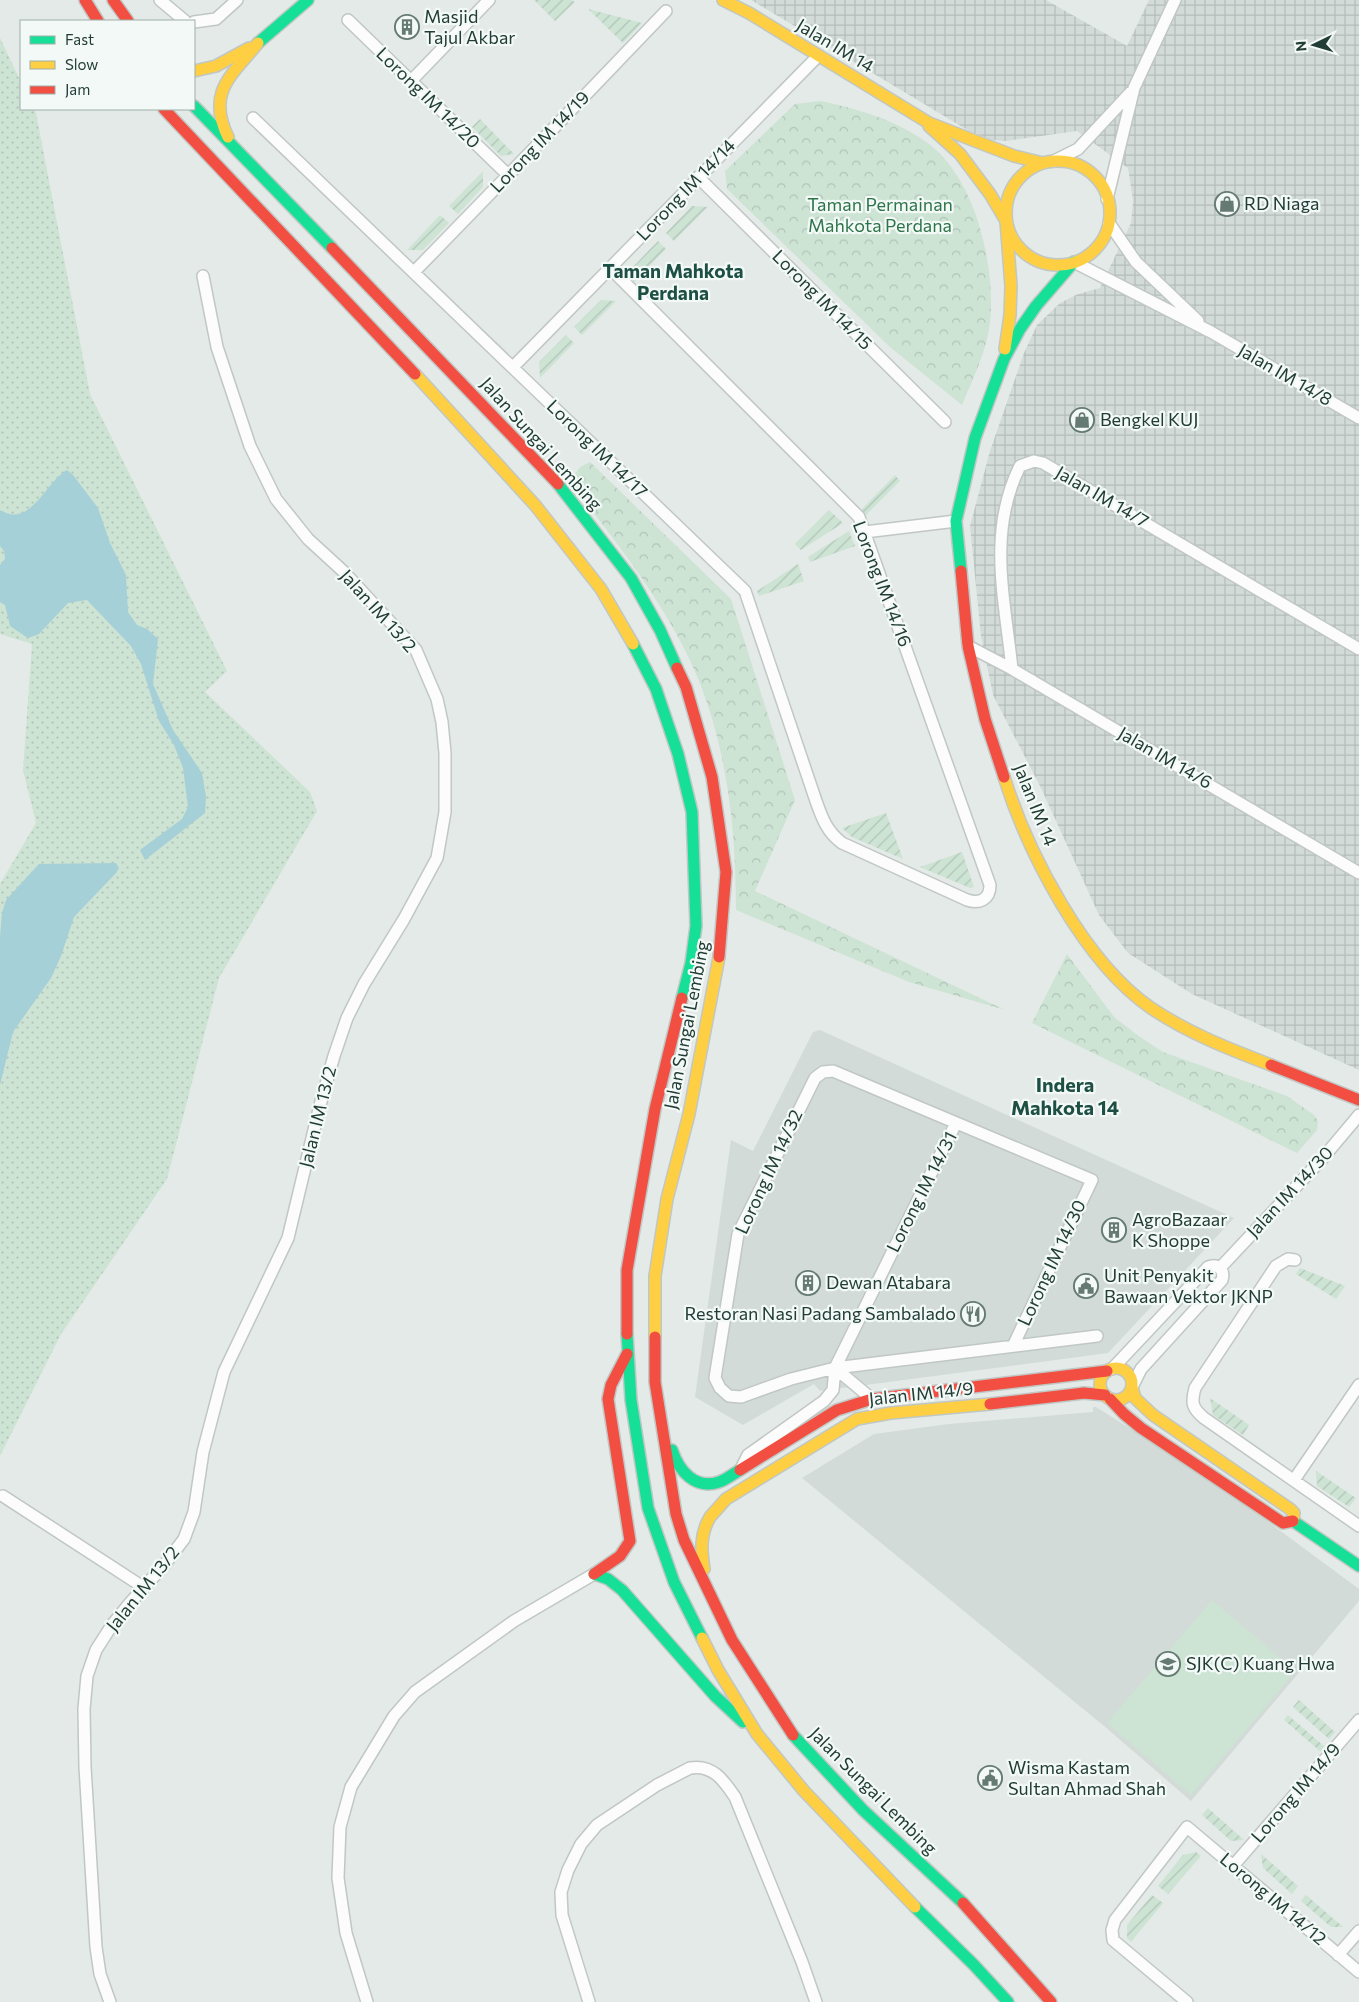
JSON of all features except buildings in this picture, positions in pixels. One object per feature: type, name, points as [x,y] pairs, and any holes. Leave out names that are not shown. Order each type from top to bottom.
[{"type":"main road","points":[[85,0],[97,20]]},
{"type":"main road","points":[[113,0],[127,20]]},
{"type":"main road","points":[[233,145],[223,127],[220,116],[220,93],[223,86],[258,43],[308,0]]},
{"type":"main road","name":"Jalan IM 14","points":[[723,0],[749,13],[929,124]]},
{"type":"main road","points":[[195,71],[216,66],[258,43]]},
{"type":"main road","name":"Jalan Sungai Lembing","points":[[195,107],[562,488],[631,578],[660,630],[686,687],[712,777],[726,872],[721,948],[689,1114],[667,1199],[655,1276],[655,1382],[676,1514],[684,1540],[732,1640],[790,1731],[863,1810],[958,1898],[1051,2002]]},
{"type":"main road","name":"Jalan Sungai Lembing","points":[[165,110],[382,338],[535,505],[601,588],[631,639],[656,689],[678,754],[692,812],[696,926],[691,963],[655,1109],[627,1270],[627,1354],[631,1400],[648,1508],[674,1582],[718,1670],[757,1734],[818,1806],[1008,2002]]},
{"type":"main road","points":[[931,122],[1012,155],[1077,165],[1087,170],[1103,188],[1109,211],[1105,234],[1099,245],[1090,253],[1074,262],[1062,265],[1036,261],[1016,244],[1006,221],[978,177],[960,154],[929,124],[931,122]]},
{"type":"main road","points":[[1004,359],[1010,315],[1011,286],[1006,210],[1011,190],[1025,173],[1049,162]]},
{"type":"main road","points":[[1004,359],[1020,329],[1036,306],[1074,262]]},
{"type":"main road","name":"Jalan IM 14","points":[[1004,359],[975,438],[956,521],[968,646],[985,719],[1009,793],[1043,870],[1082,938],[1112,972],[1150,1008],[1190,1032],[1257,1061],[1359,1100]]},
{"type":"main road","points":[[594,1574],[619,1558],[626,1551],[630,1541],[608,1399],[611,1385],[627,1354]]},
{"type":"main road","points":[[1123,1369],[1132,1381],[1135,1398],[1143,1408],[1172,1430],[1290,1509],[1294,1516],[1293,1521],[1283,1523],[1133,1421],[1115,1406],[1100,1385],[1101,1380],[1110,1370],[1123,1369]]},
{"type":"main road","name":"Jalan IM 14/9","points":[[655,1382],[675,1464],[692,1479],[710,1483],[718,1482],[740,1470],[837,1410],[872,1399],[1110,1370]]},
{"type":"main road","points":[[1108,1397],[1116,1400],[1126,1397],[1132,1387]]},
{"type":"main road","name":"Jalan IM 14/9","points":[[707,1588],[700,1545],[704,1526],[710,1516],[726,1498],[856,1419],[892,1413],[1084,1393],[1108,1397]]},
{"type":"main road","points":[[1293,1521],[1359,1566]]},
{"type":"main road","points":[[594,1574],[608,1579],[622,1590],[715,1696],[757,1734]]},
{"type":"street","points":[[160,0],[184,20]]},
{"type":"street","points":[[195,22],[216,18],[237,0]]},
{"type":"street","points":[[411,81],[489,0]]},
{"type":"street","points":[[1107,199],[1134,88],[1175,0]]},
{"type":"street","name":"Lorong IM 14/19","points":[[414,272],[666,11]]},
{"type":"street","name":"Lorong IM 14/20","points":[[348,20],[508,175]]},
{"type":"street","name":"Lorong IM 14/14","points":[[513,367],[818,56]]},
{"type":"street","points":[[1049,162],[1078,149],[1134,88]]},
{"type":"street","name":"Lorong IM 14/17","points":[[254,118],[745,591],[824,824],[830,833],[842,843],[967,900],[975,902],[986,898]]},
{"type":"street","name":"Lorong IM 14/15","points":[[698,177],[945,422]]},
{"type":"street","name":"Jalan IM 14/8","points":[[1108,223],[1136,262],[1210,332]]},
{"type":"street","name":"Jalan IM 14/8","points":[[1074,262],[1210,332],[1359,418]]},
{"type":"street","name":"Lorong IM 14/16","points":[[610,268],[859,517],[988,878],[990,890],[986,898]]},
{"type":"street","name":"Jalan IM 13/2","points":[[110,2002],[100,1974],[96,1947],[85,1767],[84,1709],[87,1676],[96,1650],[112,1625],[165,1564],[184,1538],[194,1512],[203,1452],[224,1372],[288,1238],[308,1151],[337,1046],[347,1018],[364,984],[404,919],[437,858],[446,812],[445,753],[442,722],[437,699],[416,650],[344,572],[308,538],[276,499],[250,446],[217,347],[203,276]]},
{"type":"street","name":"Jalan IM 14/7","points":[[1012,669],[1000,556],[1001,533],[1005,508],[1020,466],[1034,461],[1043,463],[1359,649]]},
{"type":"street","points":[[865,532],[956,521]]},
{"type":"street","name":"Jalan IM 14/6","points":[[968,646],[1012,669],[1359,873]]},
{"type":"street","name":"Lorong IM 14/32","points":[[835,1368],[791,1379],[741,1397],[729,1396],[720,1388],[715,1378],[738,1234],[815,1078],[823,1072],[833,1071],[956,1123]]},
{"type":"street","name":"Jalan IM 14/30","points":[[1220,1268],[1322,1159],[1359,1115]]},
{"type":"street","name":"Lorong IM 14/30","points":[[956,1123],[1092,1180],[1013,1346]]},
{"type":"street","name":"Lorong IM 14/31","points":[[740,1470],[748,1455],[824,1401],[832,1390],[835,1368],[956,1123]]},
{"type":"street","points":[[1295,1260],[1288,1259],[1276,1266],[1195,1388],[1192,1404],[1195,1410],[1204,1418],[1359,1526]]},
{"type":"street","name":"Jalan IM 14/30","points":[[1110,1370],[1208,1267],[1220,1268],[1223,1273],[1222,1280],[1141,1369],[1132,1387]]},
{"type":"street","points":[[835,1368],[1096,1336]]},
{"type":"street","points":[[835,1368],[872,1399]]},
{"type":"street","points":[[1294,1480],[1359,1385]]},
{"type":"street","points":[[3,1496],[144,1587]]},
{"type":"street","points":[[367,2002],[346,1933],[338,1878],[340,1827],[351,1786],[394,1716],[415,1692],[514,1621],[594,1574]]},
{"type":"street","name":"Lorong IM 14/9","points":[[1233,1866],[1359,1720]]},
{"type":"street","points":[[589,2002],[562,1914],[561,1892],[568,1870],[581,1844],[597,1825],[657,1785],[690,1768],[696,1767],[722,1777],[735,1797],[799,1954],[816,2002]]},
{"type":"street","name":"Lorong IM 14/12","points":[[1187,2002],[1113,1940],[1112,1930],[1114,1920],[1187,1827],[1359,1972]]},
{"type":"street","points":[[1338,1955],[1359,1931]]},
{"type":"shaded area","points":[[751,0],[1046,0],[1127,46],[1149,0],[1359,0],[1359,1070],[1192,994],[1128,953],[1099,915],[1041,788],[993,695],[981,636],[970,526],[990,451],[1024,353],[1037,325],[1060,303],[1078,294],[1100,288],[1131,223],[1133,200],[1128,168],[1077,131],[1006,141],[992,140],[969,131]]},
{"type":"shaded area","points":[[820,1030],[1234,1218],[1108,1353],[820,1391],[814,1384],[743,1425],[695,1397],[731,1140],[753,1151],[813,1032]]},
{"type":"shaded area","name":"SJK(C) Kuang Hwa","points":[[1093,1407],[1096,1407],[1209,1478],[1359,1589],[1359,1601],[1191,1801],[1104,1726],[802,1478],[874,1434],[949,1424],[1093,1412]]},
{"type":"green space","points":[[534,0],[571,0],[575,2],[555,21]]},
{"type":"green space","points":[[588,9],[642,23],[623,43]]},
{"type":"green space","points":[[0,38],[20,80],[20,110],[34,110],[36,113],[90,394],[227,671],[205,692],[310,792],[317,811],[219,978],[167,1179],[61,1334],[0,1456],[0,884],[36,823],[23,770],[32,644],[0,634]]},
{"type":"green space","name":"Taman Permainan Mahkota Perdana","points":[[820,101],[875,116],[914,134],[943,157],[958,176],[969,199],[979,223],[985,249],[991,300],[990,322],[986,343],[962,405],[890,347],[727,189],[725,171],[795,104]]},
{"type":"green space","points":[[480,119],[514,154],[501,156],[472,127]]},
{"type":"green space","points":[[483,171],[483,187],[458,214],[449,206]]},
{"type":"green space","points":[[692,206],[708,207],[674,241],[666,233]]},
{"type":"green space","points":[[440,215],[449,223],[423,250],[407,250]]},
{"type":"green space","points":[[658,241],[666,249],[633,283],[632,268]]},
{"type":"green space","points":[[601,300],[616,301],[582,335],[574,327]]},
{"type":"green space","points":[[566,335],[574,343],[540,378],[539,362]]},
{"type":"green space","points":[[590,462],[731,599],[795,800],[755,891],[1005,1010],[909,982],[736,910],[734,848],[727,787],[722,757],[705,698],[694,669],[669,620],[623,551],[573,486],[571,479],[580,467]]},
{"type":"green space","points":[[895,475],[900,481],[866,515],[861,510]]},
{"type":"green space","points":[[829,510],[843,523],[801,550],[795,544]]},
{"type":"green space","points":[[849,531],[855,546],[810,562],[808,557]]},
{"type":"green space","points":[[798,564],[804,581],[759,596],[757,591]]},
{"type":"green space","points":[[886,813],[903,859],[852,837],[842,828]]},
{"type":"green space","points":[[962,852],[974,887],[970,888],[920,867]]},
{"type":"green space","points":[[1067,954],[1114,1017],[1140,1037],[1163,1052],[1287,1096],[1314,1115],[1318,1121],[1317,1130],[1297,1153],[1032,1023]]},
{"type":"green space","points":[[1300,1268],[1345,1286],[1336,1299],[1296,1274]]},
{"type":"green space","points":[[1210,1398],[1249,1425],[1243,1435],[1213,1415]]},
{"type":"green space","points":[[1316,1471],[1356,1498],[1349,1507],[1317,1486]]},
{"type":"green space","points":[[1212,1600],[1296,1671],[1191,1795],[1107,1723]]},
{"type":"green space","points":[[1299,1700],[1335,1732],[1329,1739],[1293,1707]]},
{"type":"green space","points":[[1288,1715],[1325,1747],[1321,1752],[1284,1720]]},
{"type":"green space","points":[[1208,1808],[1244,1840],[1231,1841],[1202,1815]]},
{"type":"green space","points":[[1196,1852],[1201,1856],[1168,1894],[1158,1886],[1183,1855]]},
{"type":"green space","points":[[1261,1854],[1298,1886],[1292,1894],[1263,1868]]},
{"type":"green space","points":[[1152,1895],[1163,1903],[1131,1942],[1127,1938],[1127,1925]]},
{"type":"green space","points":[[1306,1895],[1343,1927],[1331,1927],[1301,1901]]},
{"type":"water","points":[[67,470],[98,508],[110,543],[126,575],[128,612],[137,625],[147,629],[158,639],[153,684],[173,730],[202,773],[206,797],[205,813],[145,860],[140,850],[182,819],[188,807],[183,768],[174,745],[159,721],[141,664],[131,646],[87,600],[68,603],[39,634],[28,638],[10,626],[5,605],[0,602],[0,565],[5,559],[4,551],[0,546],[0,510],[11,514],[21,513],[29,509],[59,476]]},
{"type":"water","points":[[116,863],[119,868],[116,873],[74,917],[61,956],[51,978],[13,1032],[0,1085],[0,937],[2,913],[6,900],[39,864]]},
{"type":"traffic: fast","points":[[258,43],[308,0]]},
{"type":"traffic: fast","points":[[195,107],[332,248]]},
{"type":"traffic: fast","points":[[961,571],[956,521],[975,438],[1004,359],[1020,329],[1036,306],[1074,262]]},
{"type":"traffic: fast","points":[[558,484],[631,578],[660,630],[677,668]]},
{"type":"traffic: fast","points":[[633,644],[656,689],[678,754],[692,812],[696,926],[691,963],[682,998]]},
{"type":"traffic: fast","points":[[627,1334],[631,1400],[648,1508],[674,1582],[702,1638]]},
{"type":"traffic: fast","points":[[672,1450],[679,1465],[695,1481],[710,1484],[722,1481],[740,1470]]},
{"type":"traffic: fast","points":[[1293,1521],[1359,1566]]},
{"type":"traffic: fast","points":[[594,1574],[608,1579],[622,1590],[715,1696],[743,1722]]},
{"type":"traffic: fast","points":[[793,1735],[863,1810],[963,1903]]},
{"type":"traffic: fast","points":[[915,1907],[974,1965],[1008,2002]]},
{"type":"traffic: slow","points":[[723,0],[749,13],[929,123],[1014,156],[1043,163]]},
{"type":"traffic: slow","points":[[228,137],[222,121],[221,96],[231,75],[258,43]]},
{"type":"traffic: slow","points":[[195,71],[216,66],[249,48]]},
{"type":"traffic: slow","points":[[929,123],[929,126],[960,154],[990,194],[1006,221],[1011,286],[1010,315],[1005,349]]},
{"type":"traffic: slow","points":[[1058,161],[1078,165],[1095,176],[1106,193],[1110,213],[1106,233],[1095,250],[1078,261],[1058,265],[1038,261],[1021,250],[1010,233],[1006,213],[1010,193],[1021,176],[1038,165],[1058,161]]},
{"type":"traffic: slow","points":[[415,374],[535,505],[601,589],[633,644]]},
{"type":"traffic: slow","points":[[1004,777],[1014,807],[1028,839],[1061,904],[1081,935],[1126,988],[1151,1008],[1179,1025],[1209,1040],[1271,1065]]},
{"type":"traffic: slow","points":[[655,1337],[655,1276],[667,1199],[689,1114],[719,957]]},
{"type":"traffic: slow","points":[[1116,1368],[1122,1369],[1127,1373],[1131,1378],[1132,1384],[1131,1390],[1127,1395],[1122,1399],[1116,1400],[1110,1399],[1105,1395],[1101,1390],[1100,1384],[1101,1378],[1105,1373],[1110,1369],[1116,1368]]},
{"type":"traffic: slow","points":[[1132,1387],[1135,1398],[1153,1415],[1290,1509],[1294,1513],[1293,1521]]},
{"type":"traffic: slow","points":[[710,1517],[726,1499],[857,1419],[891,1413],[990,1404]]},
{"type":"traffic: slow","points":[[704,1569],[702,1542],[704,1530],[710,1517]]},
{"type":"traffic: slow","points":[[702,1638],[718,1670],[757,1734],[804,1791],[915,1907]]},
{"type":"traffic: jam","points":[[85,0],[97,20]]},
{"type":"traffic: jam","points":[[113,0],[127,20]]},
{"type":"traffic: jam","points":[[165,110],[415,374]]},
{"type":"traffic: jam","points":[[332,248],[558,484]]},
{"type":"traffic: jam","points":[[961,571],[968,646],[985,719],[1004,777]]},
{"type":"traffic: jam","points":[[677,668],[686,687],[712,777],[726,872],[719,957]]},
{"type":"traffic: jam","points":[[627,1334],[627,1270],[655,1109],[682,998]]},
{"type":"traffic: jam","points":[[1271,1065],[1359,1100]]},
{"type":"traffic: jam","points":[[655,1337],[655,1382],[676,1514],[684,1540],[732,1640],[793,1735]]},
{"type":"traffic: jam","points":[[594,1574],[620,1556],[630,1541],[608,1399],[611,1385],[627,1354]]},
{"type":"traffic: jam","points":[[740,1470],[837,1410],[872,1399],[1107,1371]]},
{"type":"traffic: jam","points":[[990,1404],[1084,1393],[1105,1395]]},
{"type":"traffic: jam","points":[[1110,1399],[1141,1428],[1283,1523],[1293,1521]]},
{"type":"traffic: jam","points":[[963,1903],[1051,2002]]},
{"type":"place","name":"Masjid Tajul Akbar","points":[[407,27]]},
{"type":"place","name":"RD Niaga","points":[[1227,204]]},
{"type":"place","name":"Bengkel KUJ","points":[[1082,420]]},
{"type":"place","name":"AgroBazaar K Shoppe","points":[[1114,1230]]},
{"type":"place","name":"Dewan Atabara","points":[[808,1283]]},
{"type":"place","name":"Unit Penyakit Bawaan Vektor JKNP","points":[[1086,1286]]},
{"type":"place","name":"Restoran Nasi Padang Sambalado","points":[[973,1314]]},
{"type":"place","name":"SJK(C) Kuang Hwa","points":[[1168,1664]]},
{"type":"place","name":"Wisma Kastam Sultan Ahmad Shah","points":[[990,1778]]},
{"type":"district","name":"Taman Mahkota Perdana","points":[[673,282]]},
{"type":"district","name":"Indera Mahkota 14","points":[[1065,1096]]}]
